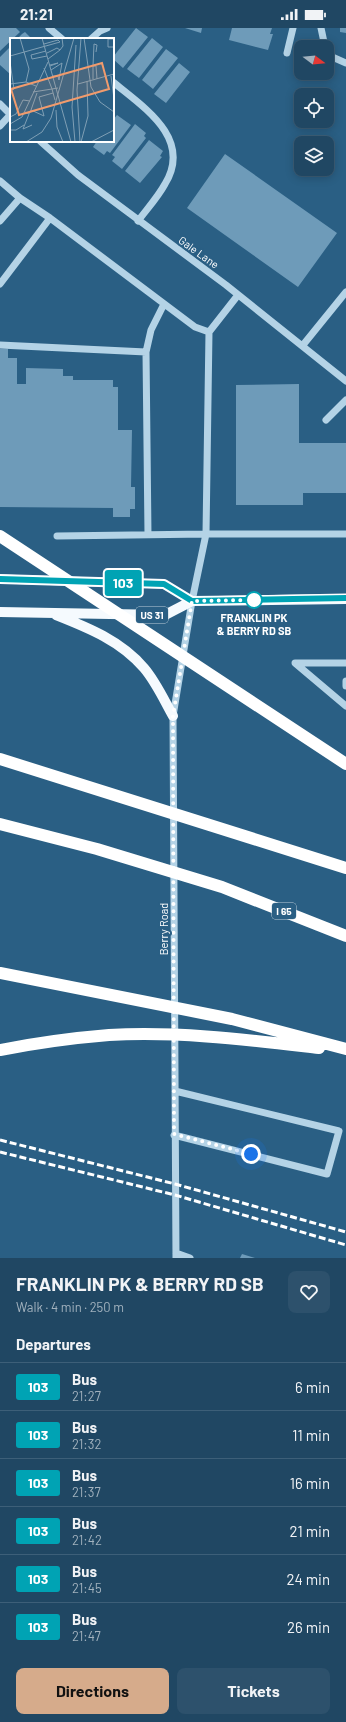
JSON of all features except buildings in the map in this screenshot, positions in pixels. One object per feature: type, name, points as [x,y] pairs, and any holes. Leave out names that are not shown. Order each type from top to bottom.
[{"type":"highway","points":[[0,536],[346,764]]},
{"type":"highway","points":[[0,541],[13,546]]},
{"type":"highway","points":[[0,759],[346,868]]},
{"type":"highway","name":"I 65","points":[[0,824],[97,849],[222,887],[346,936]]},
{"type":"highway","points":[[0,973],[232,1019],[346,1050]]},
{"type":"highway","points":[[0,1050],[45,1042],[109,1035],[170,1035],[232,1038],[346,1050]]},
{"type":"main road","points":[[0,579],[164,584],[192,601]]},
{"type":"main road","name":"US 31","points":[[0,612],[165,615],[192,601],[346,598]]},
{"type":"main road","points":[[51,613],[98,632],[120,646],[144,668],[160,690],[173,716]]},
{"type":"street","points":[[49,28],[61,38]]},
{"type":"street","points":[[92,38],[100,31],[107,28]]},
{"type":"street","points":[[287,53],[294,28]]},
{"type":"street","points":[[321,28],[324,40]]},
{"type":"street","points":[[334,58],[346,63]]},
{"type":"street","points":[[114,83],[146,109],[163,126],[172,145],[172,169],[166,184],[138,221]]},
{"type":"street","points":[[0,104],[10,114]]},
{"type":"street","points":[[0,126],[10,116]]},
{"type":"street","name":"Gale Lane","points":[[41,142],[78,175],[238,295],[346,381]]},
{"type":"street","points":[[0,181],[20,198],[50,218],[195,327],[209,332],[238,295]]},
{"type":"street","points":[[0,221],[20,198]]},
{"type":"street","points":[[0,284],[50,218]]},
{"type":"street","points":[[303,346],[346,292]]},
{"type":"street","points":[[148,535],[146,352],[151,330],[164,304]]},
{"type":"street","name":"Berry Road","points":[[176,1256],[174,1134],[173,716],[192,601],[206,534],[209,332]]},
{"type":"street","points":[[0,345],[146,352]]},
{"type":"street","points":[[326,420],[346,400]]},
{"type":"street","points":[[57,536],[346,534]]},
{"type":"street","points":[[346,663],[295,664],[346,706]]},
{"type":"street","points":[[346,681],[346,686]]},
{"type":"street","points":[[174,1134],[327,1174],[342,1132],[175,1091]]},
{"type":"street","points":[[176,1256],[190,1258]]},
{"type":"railway","points":[[0,1140],[175,1184],[346,1232]]},
{"type":"railway","points":[[0,1152],[175,1195],[346,1245]]},
{"type":"bus line","name":"103","points":[[0,579],[164,584],[192,601],[346,598]]},
{"type":"place","name":"FRANKLIN PK & BERRY RD SB","points":[[254,600]]},
{"type":"route","points":[[251,1154],[174,1134],[173,716],[192,601],[254,600]]}]
